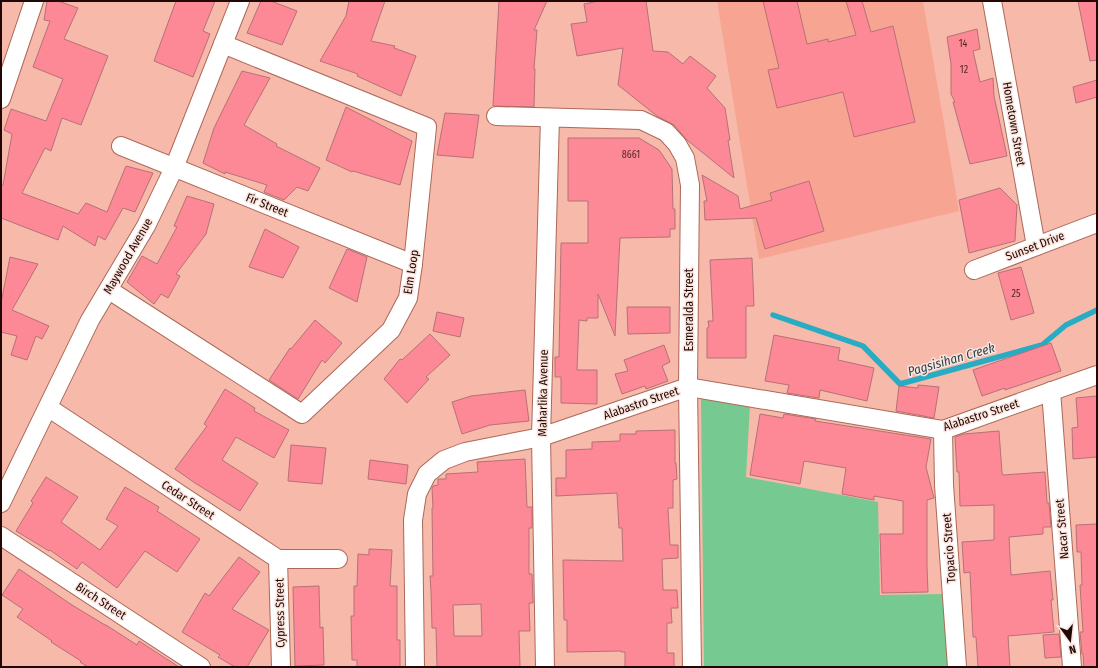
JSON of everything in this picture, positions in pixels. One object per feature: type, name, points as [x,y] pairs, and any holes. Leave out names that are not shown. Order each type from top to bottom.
[{"type":"street","points":[[1,99],[34,1]]},
{"type":"street","name":"Maywood Avenue","points":[[1,503],[6,483],[49,408],[90,320],[146,226],[174,168],[240,1]]},
{"type":"street","name":"Hometown Street","points":[[992,1],[1036,246]]},
{"type":"street","name":"Elm Loop","points":[[109,290],[302,414],[391,330],[408,298],[413,264],[427,127],[223,44]]},
{"type":"street","name":"Esmeralda Street","points":[[496,116],[641,120],[666,132],[677,144],[685,158],[690,185],[688,387],[692,667]]},
{"type":"street","name":"Maharlika Avenue","points":[[545,667],[541,437],[550,118]]},
{"type":"street","name":"Fir Street","points":[[121,146],[413,264]]},
{"type":"street","name":"Sunset Drive","points":[[974,270],[1097,223]]},
{"type":"street","name":"Alabastro Street","points":[[415,667],[413,520],[417,494],[427,474],[444,460],[465,452],[541,437],[688,387],[943,430],[1097,374]]},
{"type":"street","name":"Nacar Street","points":[[1051,391],[1072,667]]},
{"type":"street","name":"Cedar Street","points":[[49,408],[278,560]]},
{"type":"street","name":"Topacio Street","points":[[943,430],[944,486],[957,667]]},
{"type":"street","name":"Birch Street","points":[[1,536],[201,667]]},
{"type":"street","points":[[278,560],[338,559]]},
{"type":"street","name":"Cypress Street","points":[[278,560],[281,667]]},
{"type":"shaded area","points":[[717,1],[923,1],[959,211],[759,259]]},
{"type":"green space","points":[[701,399],[750,404],[746,477],[878,502],[880,595],[943,594],[949,667],[704,667]]},
{"type":"building","points":[[47,1],[58,1],[78,8],[64,39],[108,56],[81,125],[62,118],[51,151],[45,148],[22,193],[78,214],[86,203],[107,212],[126,166],[153,173],[135,212],[123,208],[105,240],[98,236],[95,246],[63,226],[58,240],[1,218],[1,185],[3,185],[12,134],[4,130],[11,109],[46,121],[63,79],[33,67],[50,21],[44,20]]},
{"type":"building","points":[[176,1],[215,1],[203,31],[210,34],[193,77],[154,61]]},
{"type":"building","points":[[261,1],[271,1],[297,11],[282,45],[247,33]]},
{"type":"building","points":[[349,1],[385,1],[371,41],[395,46],[394,48],[416,56],[401,96],[357,76],[358,74],[320,61],[346,16]]},
{"type":"building","points":[[499,1],[547,1],[534,30],[537,30],[534,69],[534,107],[493,106]]},
{"type":"building","points":[[599,1],[646,1],[653,51],[668,52],[683,64],[690,56],[716,76],[707,88],[725,108],[734,178],[687,140],[674,125],[657,116],[618,85],[623,48],[577,56],[571,24],[587,22],[584,4]]},
{"type":"building","points":[[763,1],[797,1],[807,44],[828,39],[828,42],[856,35],[846,1],[862,1],[871,32],[893,26],[915,122],[854,137],[843,92],[777,108],[768,70],[779,68]]},
{"type":"building","points":[[1078,1],[1097,1],[1097,60],[1090,61]]},
{"type":"building","points":[[977,29],[980,49],[973,51],[980,82],[993,78],[994,96],[1007,156],[970,164],[953,102],[955,102],[951,94],[951,64],[947,37]]},
{"type":"building","points":[[242,71],[270,78],[244,125],[277,144],[276,146],[320,168],[308,191],[297,187],[284,200],[264,192],[267,185],[225,172],[225,174],[203,163],[214,128]]},
{"type":"building","points":[[1097,80],[1097,97],[1076,103],[1073,87]]},
{"type":"building","points":[[346,107],[412,141],[400,185],[353,171],[352,172],[326,160]]},
{"type":"building","points":[[445,113],[479,115],[473,158],[437,155]]},
{"type":"building","points":[[568,138],[639,138],[659,150],[672,169],[675,229],[670,229],[670,237],[620,238],[615,336],[598,294],[598,318],[587,318],[587,321],[579,320],[577,370],[597,370],[597,404],[561,403],[561,377],[555,377],[555,357],[559,357],[561,243],[588,243],[588,201],[568,201]]},
{"type":"building","points":[[702,175],[738,196],[740,209],[772,200],[770,193],[809,181],[824,231],[765,249],[756,218],[705,220],[704,201],[707,201]]},
{"type":"building","points":[[1000,188],[1017,205],[1015,241],[969,253],[959,200]]},
{"type":"building","points":[[187,196],[214,204],[206,234],[176,274],[180,276],[168,298],[161,294],[154,304],[127,282],[142,256],[157,264],[177,227],[174,226]]},
{"type":"building","points":[[265,229],[299,247],[283,278],[249,267]]},
{"type":"building","points":[[347,249],[367,257],[357,302],[329,288]]},
{"type":"building","points":[[10,257],[38,264],[12,310],[49,326],[42,339],[36,336],[27,360],[11,355],[17,336],[1,332],[1,303]]},
{"type":"building","points":[[752,258],[754,306],[746,306],[746,358],[707,358],[708,321],[713,321],[710,260]]},
{"type":"building","points":[[1021,267],[1034,313],[1011,320],[998,273]]},
{"type":"building","points":[[627,307],[670,307],[670,333],[628,334]]},
{"type":"building","points":[[437,312],[464,318],[460,337],[433,331]]},
{"type":"building","points":[[315,320],[342,343],[325,363],[322,360],[298,399],[269,380],[290,348],[291,349]]},
{"type":"building","points":[[430,334],[450,355],[426,377],[429,379],[407,403],[384,379],[400,359],[402,360]]},
{"type":"building","points":[[774,335],[840,348],[838,360],[874,368],[867,401],[820,390],[819,398],[787,393],[789,385],[765,381]]},
{"type":"building","points":[[1051,343],[1061,371],[1005,390],[1005,388],[982,396],[973,370]]},
{"type":"building","points":[[664,345],[670,362],[662,366],[668,381],[646,389],[645,386],[622,394],[615,374],[628,371],[624,360]]},
{"type":"building","points":[[918,385],[939,387],[934,418],[896,411],[899,386],[918,388]]},
{"type":"building","points":[[225,389],[255,408],[254,411],[289,430],[274,458],[236,437],[222,460],[258,483],[240,511],[175,469],[207,426],[204,424]]},
{"type":"building","points":[[525,390],[529,421],[490,425],[462,434],[452,402],[471,396]]},
{"type":"building","points":[[1097,396],[1097,457],[1073,459],[1072,428],[1078,427],[1076,398]]},
{"type":"building","points":[[760,414],[783,418],[784,414],[816,419],[815,421],[931,439],[926,467],[934,498],[927,500],[928,592],[882,593],[880,534],[903,534],[903,501],[874,496],[874,500],[842,494],[846,468],[804,461],[800,484],[750,475]]},
{"type":"building","points":[[675,430],[675,463],[677,479],[673,480],[673,508],[668,508],[670,545],[678,545],[678,558],[662,559],[663,590],[677,590],[678,608],[671,608],[672,623],[667,623],[667,653],[674,653],[674,667],[625,667],[625,652],[621,651],[567,652],[567,620],[564,620],[563,560],[623,561],[622,528],[619,528],[617,493],[556,496],[556,478],[566,478],[566,450],[592,449],[592,442],[620,441],[620,434],[636,434],[636,431]]},
{"type":"building","points":[[999,431],[1003,475],[1045,472],[1047,503],[1049,503],[1051,527],[1043,527],[1043,534],[1009,537],[1011,575],[1050,571],[1054,632],[1008,636],[1010,667],[978,667],[976,637],[973,637],[970,572],[964,573],[962,542],[994,540],[994,505],[960,506],[959,472],[957,472],[955,437],[964,434]]},
{"type":"building","points":[[291,445],[326,448],[322,484],[288,481]]},
{"type":"building","points":[[525,459],[527,507],[532,507],[532,528],[529,528],[529,574],[532,574],[533,603],[529,603],[530,631],[519,631],[520,667],[437,667],[436,628],[432,628],[430,576],[433,576],[432,488],[433,486],[438,485],[438,479],[446,479],[446,474],[478,472],[477,462]],"holes":[[[481,604],[482,636],[454,636],[453,605]]]},
{"type":"building","points":[[370,460],[408,465],[406,484],[368,479]]},
{"type":"building","points":[[46,477],[78,497],[61,522],[100,550],[118,526],[106,519],[125,487],[159,507],[157,511],[200,539],[177,572],[145,551],[117,588],[82,562],[77,569],[50,550],[49,551],[16,531],[33,503],[31,501]]},
{"type":"building","points":[[1097,524],[1097,667],[1084,667],[1080,632],[1083,632],[1080,585],[1082,585],[1081,552],[1077,552],[1076,525]]},
{"type":"building","points":[[369,549],[392,550],[390,586],[397,586],[397,640],[400,640],[400,667],[357,667],[357,660],[352,660],[351,616],[354,616],[354,586],[357,586],[358,554],[369,555]]},
{"type":"building","points":[[239,557],[260,572],[232,609],[269,630],[247,667],[235,667],[218,657],[220,655],[182,632],[205,593],[209,596]]},
{"type":"building","points":[[19,569],[72,605],[137,645],[139,641],[179,667],[88,667],[17,617],[23,609],[2,595]]},
{"type":"building","points":[[319,586],[320,628],[323,627],[324,665],[295,666],[293,587]]},
{"type":"building","points":[[1059,634],[1061,657],[1045,658],[1043,635]]},
{"type":"waterway","name":"Pagsisihan Creek","points":[[773,315],[863,346],[900,384],[1042,345],[1066,325],[1097,310]]}]
